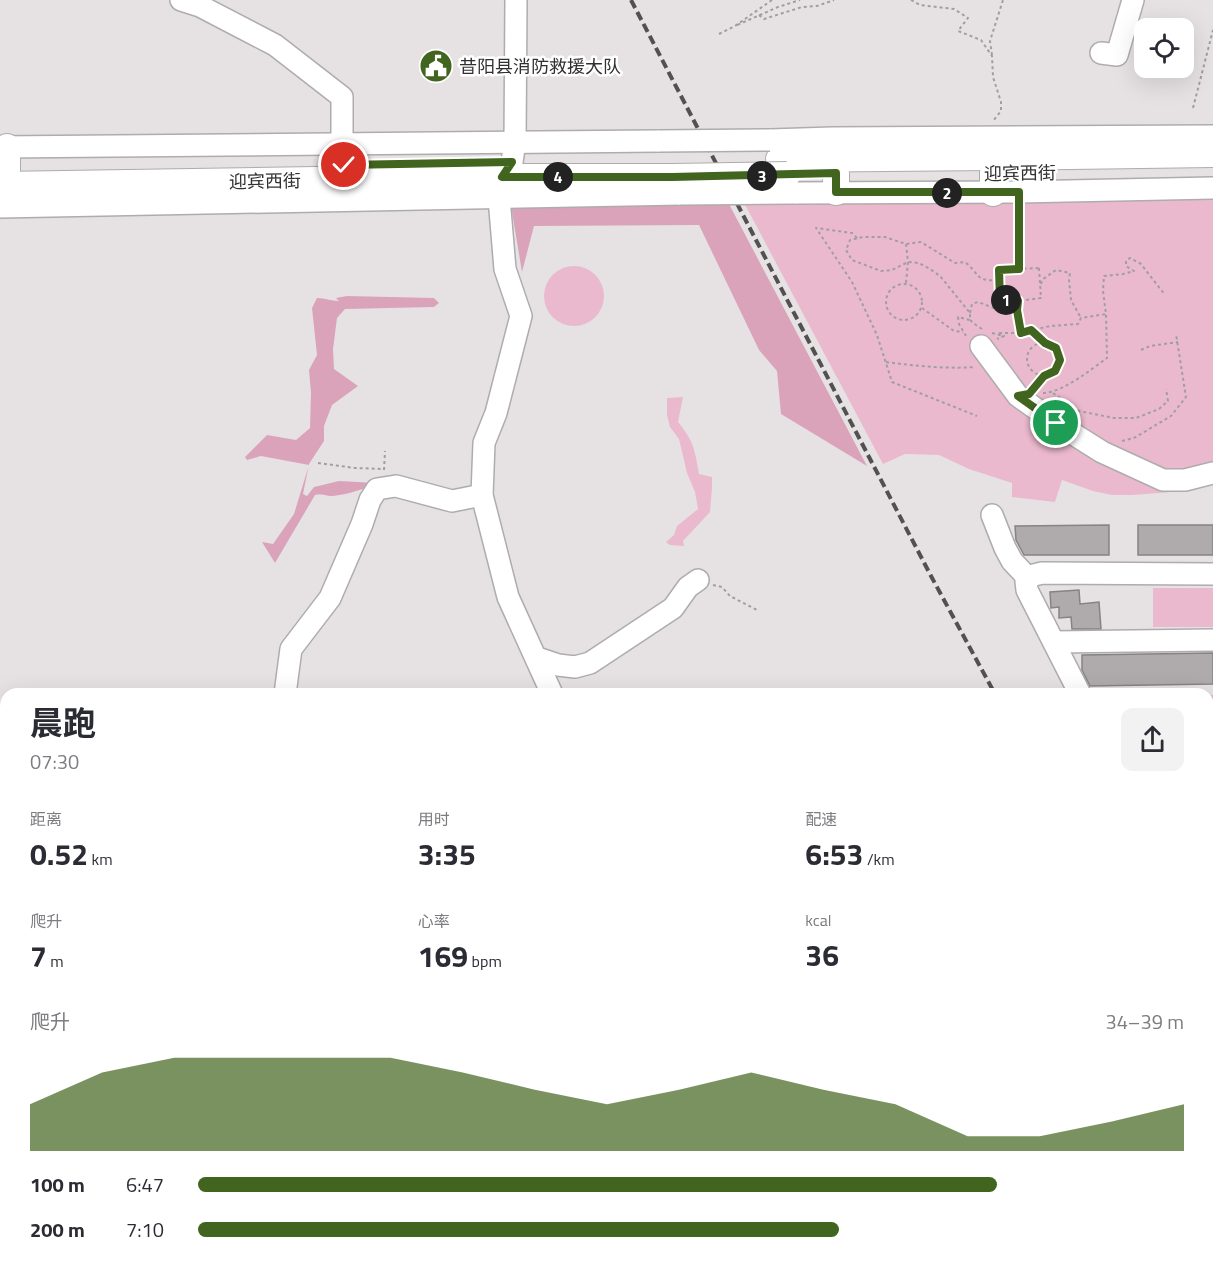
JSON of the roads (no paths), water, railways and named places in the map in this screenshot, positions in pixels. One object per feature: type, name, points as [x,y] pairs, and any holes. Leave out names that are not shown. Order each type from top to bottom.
[{"type":"main road","name":"迎宾西街","points":[[992,165],[1213,154]]},
{"type":"main road","name":"迎宾西街","points":[[3,164],[102,194],[217,192],[507,170]]},
{"type":"main road","name":"迎宾西街","points":[[3,164],[507,170],[992,165],[1213,170]]},
{"type":"street","points":[[181,0],[200,6],[274,45],[342,97],[342,144]]},
{"type":"street","points":[[1101,53],[1117,55],[1133,0]]},
{"type":"street","points":[[510,3],[505,269],[521,316],[496,413],[484,443],[482,495],[508,597],[550,688]]},
{"type":"street","points":[[3,164],[342,144],[507,170],[992,165],[1213,136]]},
{"type":"street","points":[[992,165],[1019,192],[1213,188]]},
{"type":"street","points":[[0,207],[102,194]]},
{"type":"street","points":[[981,346],[994,365],[1024,395],[1056,423],[1102,452],[1163,480],[1185,480],[1213,473]]},
{"type":"street","points":[[286,688],[291,649],[330,598],[377,489],[396,486],[452,501],[482,495]]},
{"type":"street","points":[[992,515],[1012,561],[1036,581]]},
{"type":"street","points":[[1036,581],[1030,576],[1042,573],[1213,574]]},
{"type":"street","points":[[537,658],[558,665],[575,667],[590,663],[673,608],[688,587],[698,580]]},
{"type":"street","points":[[1036,581],[1026,581],[1027,590],[1077,688]]},
{"type":"street","points":[[1054,642],[1213,640]]},
{"type":"railway","points":[[631,0],[992,688]]},
{"type":"place","name":"昔阳县消防救援大队","points":[[436,66]]}]
